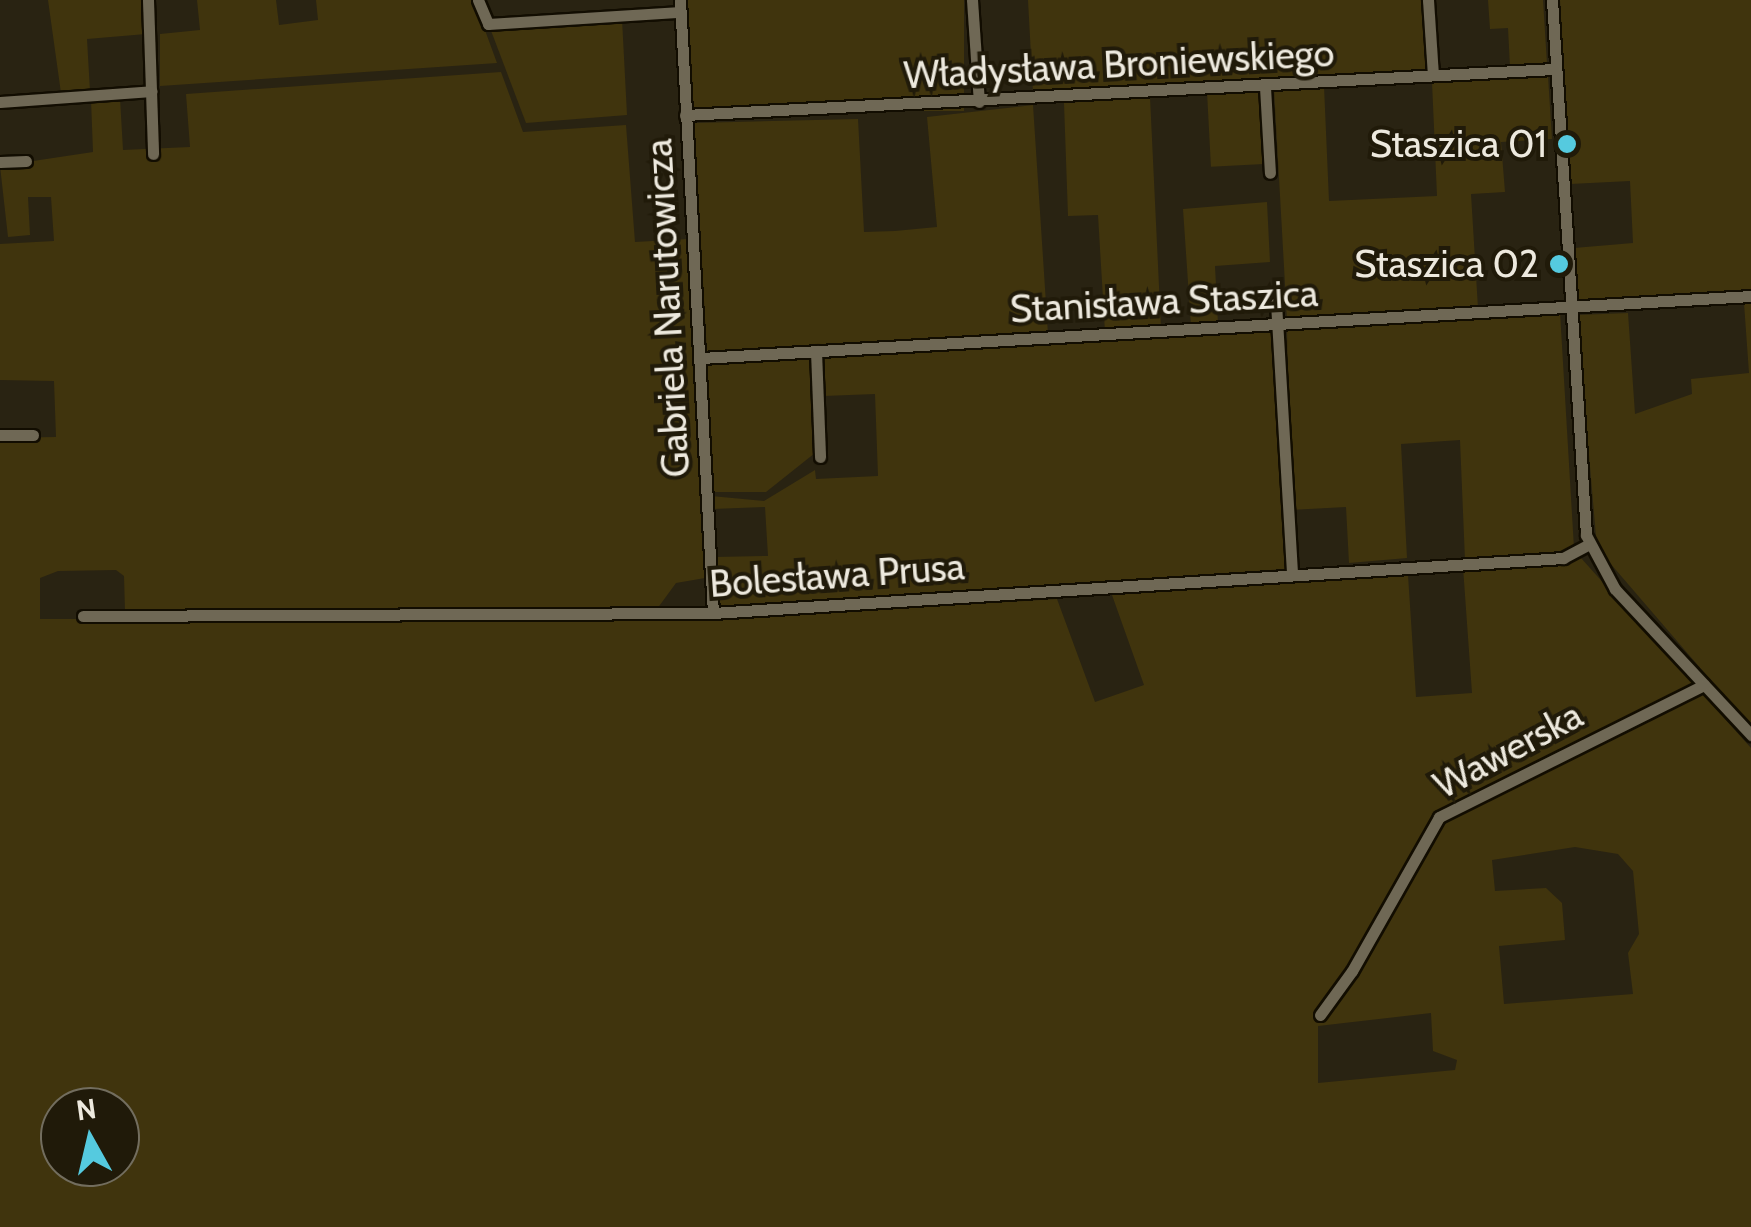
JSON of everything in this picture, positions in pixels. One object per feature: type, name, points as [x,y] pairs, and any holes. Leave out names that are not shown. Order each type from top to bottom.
[{"type":"street","points":[[148,0],[154,154]]},
{"type":"street","points":[[478,0],[488,24],[680,6]]},
{"type":"street","points":[[972,0],[979,102]]},
{"type":"street","points":[[1428,0],[1433,75]]},
{"type":"street","points":[[1552,0],[1569,308],[1589,544],[1615,589],[1751,736]]},
{"type":"street","name":"Gabriela Narutowicza","points":[[680,6],[714,612]]},
{"type":"street","name":"Władysława Broniewskiego","points":[[686,116],[1556,69]]},
{"type":"street","points":[[1265,87],[1270,173]]},
{"type":"street","points":[[0,102],[152,91]]},
{"type":"street","points":[[0,162],[26,160]]},
{"type":"street","name":"Stanisława Staszica","points":[[700,358],[1751,296]]},
{"type":"street","points":[[1276,303],[1292,574]]},
{"type":"street","points":[[816,351],[820,457]]},
{"type":"street","points":[[0,435],[33,435]]},
{"type":"street","name":"Bolesława Prusa","points":[[83,616],[714,612],[1563,558],[1589,544]]},
{"type":"street","name":"Wawerska","points":[[1320,1015],[1352,972],[1439,816],[1704,685]]},
{"type":"shaded area","points":[[48,0],[143,0],[146,34],[87,39],[90,91],[61,93]]},
{"type":"shaded area","points":[[197,0],[276,0],[279,25],[318,20],[316,0],[474,0],[497,63],[160,86],[160,34],[200,30]]},
{"type":"shaded area","points":[[686,0],[964,0],[964,111],[686,111]]},
{"type":"shaded area","points":[[1028,0],[1425,0],[1429,72],[1033,92]]},
{"type":"shaded area","points":[[1488,0],[1543,0],[1547,64],[1510,67],[1508,28],[1490,29]]},
{"type":"shaded area","points":[[1560,0],[1751,0],[1751,291],[1577,302],[1574,248],[1633,243],[1630,181],[1570,184]]},
{"type":"shaded area","points":[[622,19],[627,115],[526,123],[490,28]]},
{"type":"shaded area","points":[[501,72],[523,132],[626,125],[635,242],[689,239],[705,578],[676,583],[657,609],[125,611],[124,576],[116,570],[58,571],[40,578],[40,619],[703,620],[1057,599],[1095,702],[1144,685],[1112,595],[1408,575],[1416,697],[1472,693],[1463,567],[1581,558],[1751,748],[1751,1227],[0,1227],[0,438],[56,437],[54,381],[0,380],[0,244],[54,241],[51,197],[28,197],[30,235],[8,237],[0,166],[93,152],[91,100],[120,98],[123,150],[190,147],[186,94]],"holes":[[[1575,847],[1618,854],[1633,871],[1639,934],[1628,953],[1633,994],[1504,1004],[1499,946],[1565,940],[1562,903],[1546,888],[1495,891],[1492,860]],[[1431,1013],[1433,1051],[1457,1060],[1455,1070],[1318,1083],[1318,1026]]]},
{"type":"shaded area","points":[[1548,76],[1552,139],[1501,142],[1505,192],[1471,194],[1478,308],[1287,320],[1274,89],[1324,86],[1329,201],[1437,196],[1432,82]]},
{"type":"shaded area","points":[[1260,90],[1264,164],[1211,167],[1207,93]]},
{"type":"shaded area","points":[[1150,97],[1161,328],[1105,332],[1098,215],[1068,216],[1064,103]]},
{"type":"shaded area","points":[[1033,105],[1048,334],[707,354],[694,123],[858,119],[864,232],[895,231],[937,227],[927,117]]},
{"type":"shaded area","points":[[1267,202],[1270,262],[1215,266],[1218,324],[1191,326],[1183,209]]},
{"type":"shaded area","points":[[1744,303],[1751,303],[1751,727],[1597,548],[1577,315],[1628,313],[1635,414],[1692,394],[1691,379],[1749,373]]},
{"type":"shaded area","points":[[1560,312],[1574,548],[1567,554],[1465,560],[1460,440],[1401,444],[1407,558],[1349,563],[1346,507],[1290,510],[1287,331]]},
{"type":"shaded area","points":[[1272,331],[1286,569],[718,608],[715,557],[768,556],[765,507],[712,509],[711,496],[764,501],[815,470],[816,479],[878,476],[875,394],[824,396],[823,358]]},
{"type":"shaded area","points":[[812,359],[815,453],[766,492],[712,492],[704,365]]},
{"type":"place","name":"Staszica 01","points":[[1567,144]]},
{"type":"place","name":"Staszica 02","points":[[1559,264]]}]
